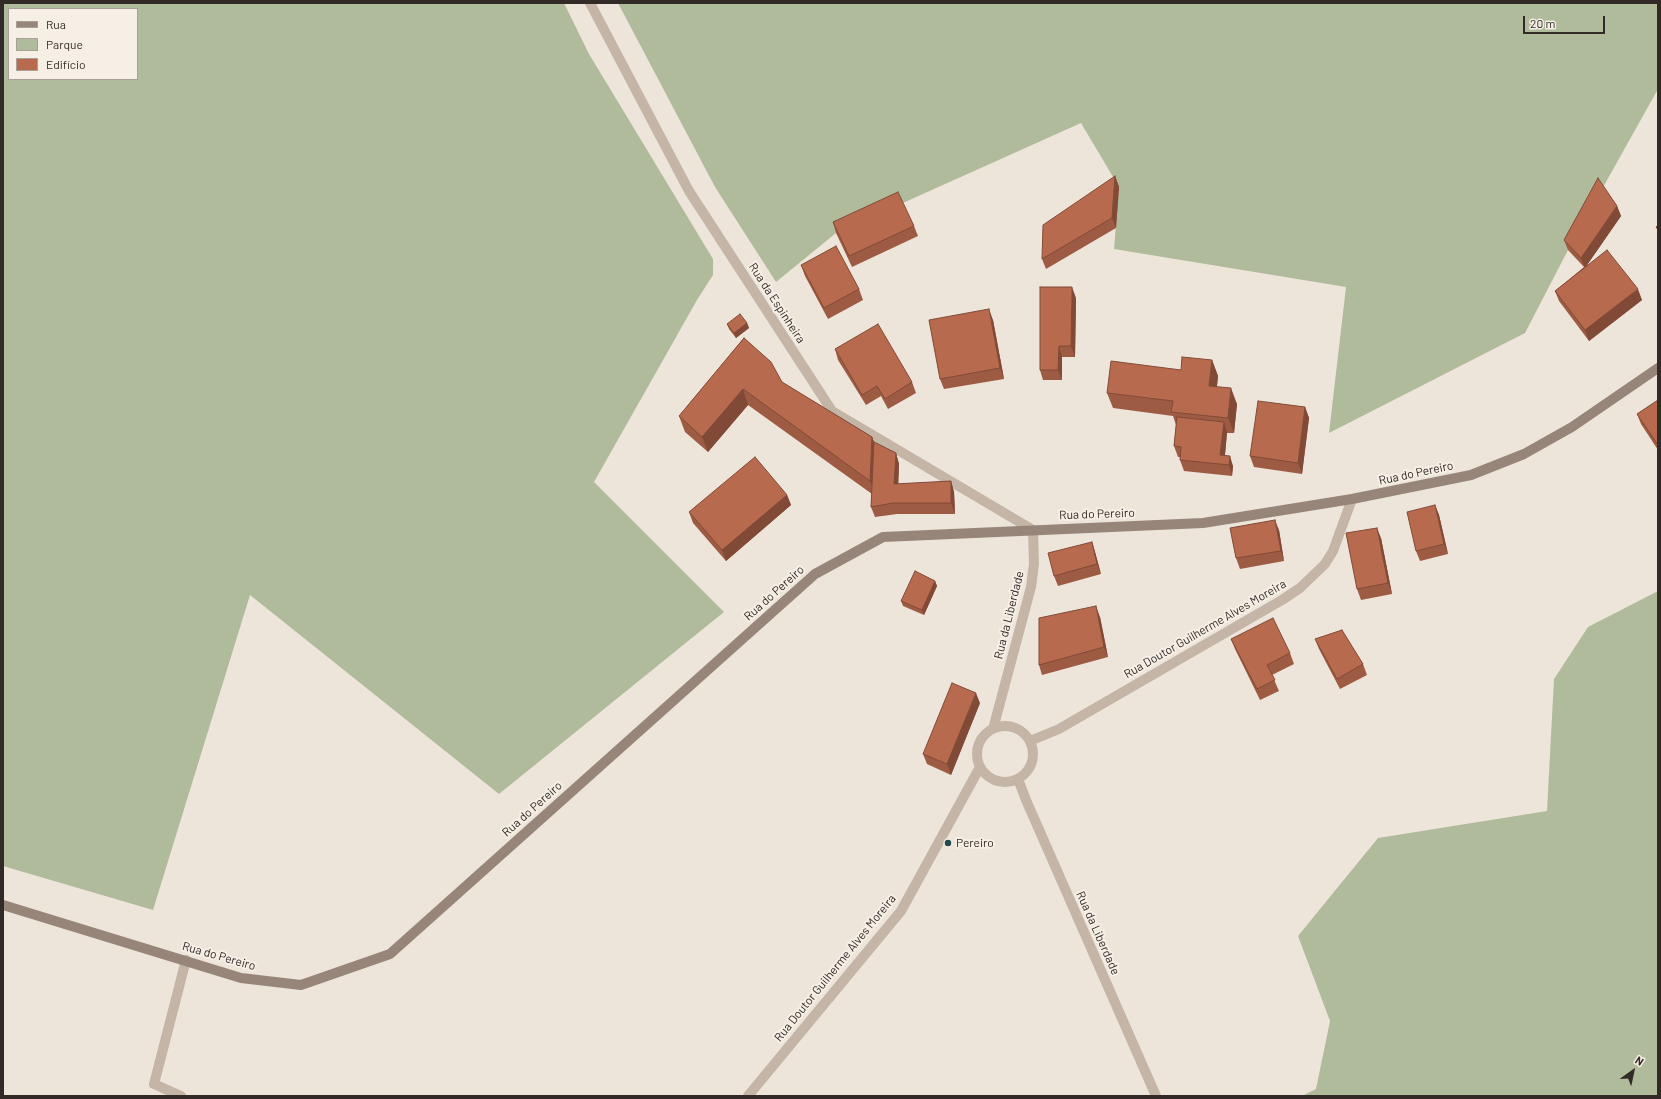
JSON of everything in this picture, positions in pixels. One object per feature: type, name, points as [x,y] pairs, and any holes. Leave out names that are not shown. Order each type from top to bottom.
[{"type":"main road","name":"Rua do Pereiro","points":[[3,905],[242,978],[301,986],[390,954],[815,574],[883,537],[1203,523],[1352,499],[1470,475],[1524,454],[1572,427],[1658,368]]},
{"type":"street","name":"Rua da Espinheira","points":[[590,3],[689,191],[832,411],[1033,530]]},
{"type":"street","name":"Rua Doutor Guilherme Alves Moreira","points":[[1030,742],[1059,729],[1282,600],[1300,588],[1325,564],[1333,551],[1352,499]]},
{"type":"street","name":"Rua da Liberdade","points":[[993,729],[1031,587],[1034,564],[1033,530]]},
{"type":"street","points":[[1001,726],[1010,726],[1025,734],[1030,742],[1033,750],[1031,767],[1026,774],[1018,779],[1010,782],[1001,782],[993,779],[980,767],[978,750],[980,741],[993,729],[1001,726]]},
{"type":"street","name":"Rua Doutor Guilherme Alves Moreira","points":[[748,1096],[901,911],[980,767]]},
{"type":"street","name":"Rua da Liberdade","points":[[1018,779],[1156,1096]]},
{"type":"street","points":[[181,1096],[154,1084],[186,960]]},
{"type":"green space","points":[[3,3],[564,3],[589,54],[713,259],[713,275],[697,300],[594,482],[724,612],[499,794],[250,595],[153,910],[3,866]]},
{"type":"green space","points":[[618,3],[1658,3],[1658,89],[1568,250],[1525,333],[1329,433],[1346,287],[1114,249],[1119,187],[1081,123],[836,233],[776,282],[715,187]]},
{"type":"green space","points":[[1658,591],[1658,1096],[1302,1096],[1316,1089],[1330,1021],[1298,936],[1378,838],[1547,811],[1554,679],[1588,627]]},
{"type":"building","points":[[1115,176],[1112,218],[1042,259],[1043,225]]},
{"type":"building","points":[[1598,178],[1617,206],[1581,258],[1564,240]]},
{"type":"building","points":[[898,192],[914,226],[849,256],[833,222]]},
{"type":"building","points":[[836,246],[859,289],[824,308],[801,265]]},
{"type":"building","points":[[1607,250],[1638,289],[1585,330],[1555,291]]},
{"type":"building","points":[[1040,287],[1072,287],[1071,346],[1059,346],[1058,370],[1040,370]]},
{"type":"building","points":[[989,309],[1000,368],[940,379],[929,320]]},
{"type":"building","points":[[740,314],[747,323],[734,333],[727,324]]},
{"type":"building","points":[[878,324],[912,382],[885,399],[877,386],[862,395],[835,349]]},
{"type":"building","points":[[744,338],[771,362],[782,382],[872,437],[870,481],[743,389],[702,437],[679,416]]},
{"type":"building","points":[[1182,357],[1212,360],[1209,386],[1231,388],[1228,418],[1171,412],[1173,401],[1107,393],[1111,361],[1181,370]]},
{"type":"building","points":[[1658,400],[1658,445],[1637,414]]},
{"type":"building","points":[[1258,401],[1305,407],[1298,463],[1250,456]]},
{"type":"building","points":[[1177,417],[1224,422],[1220,455],[1230,456],[1229,465],[1180,460],[1181,447],[1174,446]]},
{"type":"building","points":[[874,442],[896,453],[894,484],[951,481],[951,503],[893,503],[871,507]]},
{"type":"building","points":[[755,457],[787,495],[722,550],[689,512]]},
{"type":"building","points":[[1435,505],[1444,544],[1416,551],[1407,512]]},
{"type":"building","points":[[1275,520],[1281,551],[1236,558],[1230,528]]},
{"type":"building","points":[[1377,528],[1388,583],[1357,589],[1346,533]]},
{"type":"building","points":[[1092,542],[1097,564],[1054,576],[1048,553]]},
{"type":"building","points":[[915,571],[935,581],[922,610],[901,601]]},
{"type":"building","points":[[1096,606],[1104,647],[1039,665],[1039,618]]},
{"type":"building","points":[[1273,618],[1290,653],[1267,665],[1275,680],[1257,689],[1231,639]]},
{"type":"building","points":[[1342,630],[1363,664],[1337,679],[1315,639]]},
{"type":"building","points":[[952,683],[976,693],[947,764],[923,754]]},
{"type":"place","name":"Pereiro","points":[[948,843]]}]
